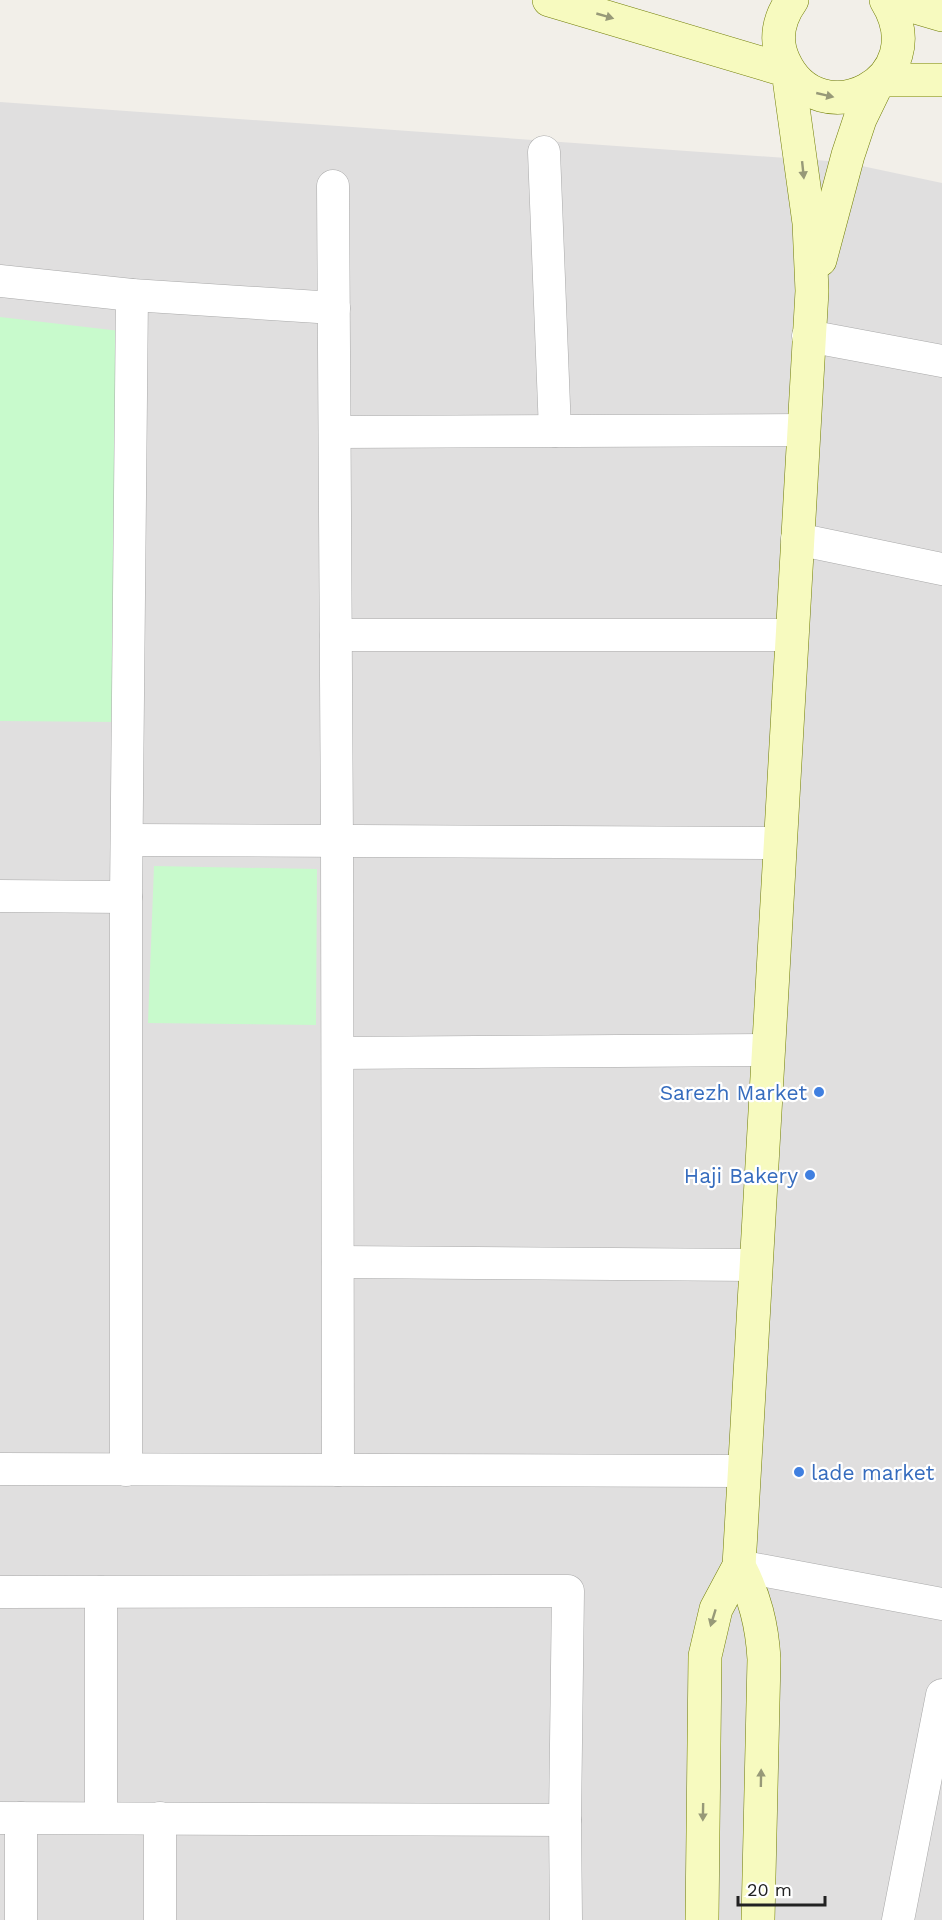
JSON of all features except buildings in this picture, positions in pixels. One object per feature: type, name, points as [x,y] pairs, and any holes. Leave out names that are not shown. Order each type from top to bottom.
[{"type":"street","points":[[549,0],[789,71]]},
{"type":"street","points":[[792,0],[784,12],[778,32],[780,52],[789,71],[803,86],[820,95],[840,98],[860,94],[880,82],[942,80]]},
{"type":"street","points":[[812,291],[860,119],[892,65],[898,48],[898,30],[886,0]]},
{"type":"street","points":[[891,0],[942,15]]},
{"type":"street","points":[[702,1920],[705,1656],[716,1609],[739,1566],[812,291],[809,224],[789,71]]},
{"type":"street","points":[[544,152],[555,431]]},
{"type":"street","points":[[333,186],[338,1470]]},
{"type":"street","points":[[0,281],[132,295],[334,308]]},
{"type":"street","points":[[126,1470],[126,840],[132,295]]},
{"type":"street","points":[[808,336],[942,361]]},
{"type":"street","points":[[335,432],[803,430]]},
{"type":"street","points":[[797,539],[942,569]]},
{"type":"street","points":[[336,635],[791,635]]},
{"type":"street","points":[[126,840],[780,843]]},
{"type":"street","points":[[0,896],[126,897]]},
{"type":"street","points":[[338,1053],[768,1050]]},
{"type":"street","points":[[338,1262],[756,1265]]},
{"type":"street","points":[[0,1469],[744,1471]]},
{"type":"street","points":[[739,1566],[942,1604]]},
{"type":"street","points":[[739,1566],[753,1596],[763,1635],[758,1920]]},
{"type":"street","points":[[0,1592],[568,1591],[566,1920]]},
{"type":"street","points":[[101,1592],[101,1818]]},
{"type":"street","points":[[898,1920],[942,1695]]},
{"type":"street","points":[[21,1920],[10,1818],[565,1820]]},
{"type":"street","points":[[160,1818],[160,1920]]},
{"type":"shaded area","points":[[0,102],[843,162],[942,183],[942,1920],[0,1920]]},
{"type":"green space","points":[[0,317],[120,331],[120,722],[0,721]]},
{"type":"green space","points":[[154,866],[317,869],[316,1025],[148,1023]]},
{"type":"place","name":"Sarezh Market","points":[[819,1092]]},
{"type":"place","name":"Haji Bakery","points":[[810,1175]]},
{"type":"place","name":"lade market","points":[[799,1472]]}]
